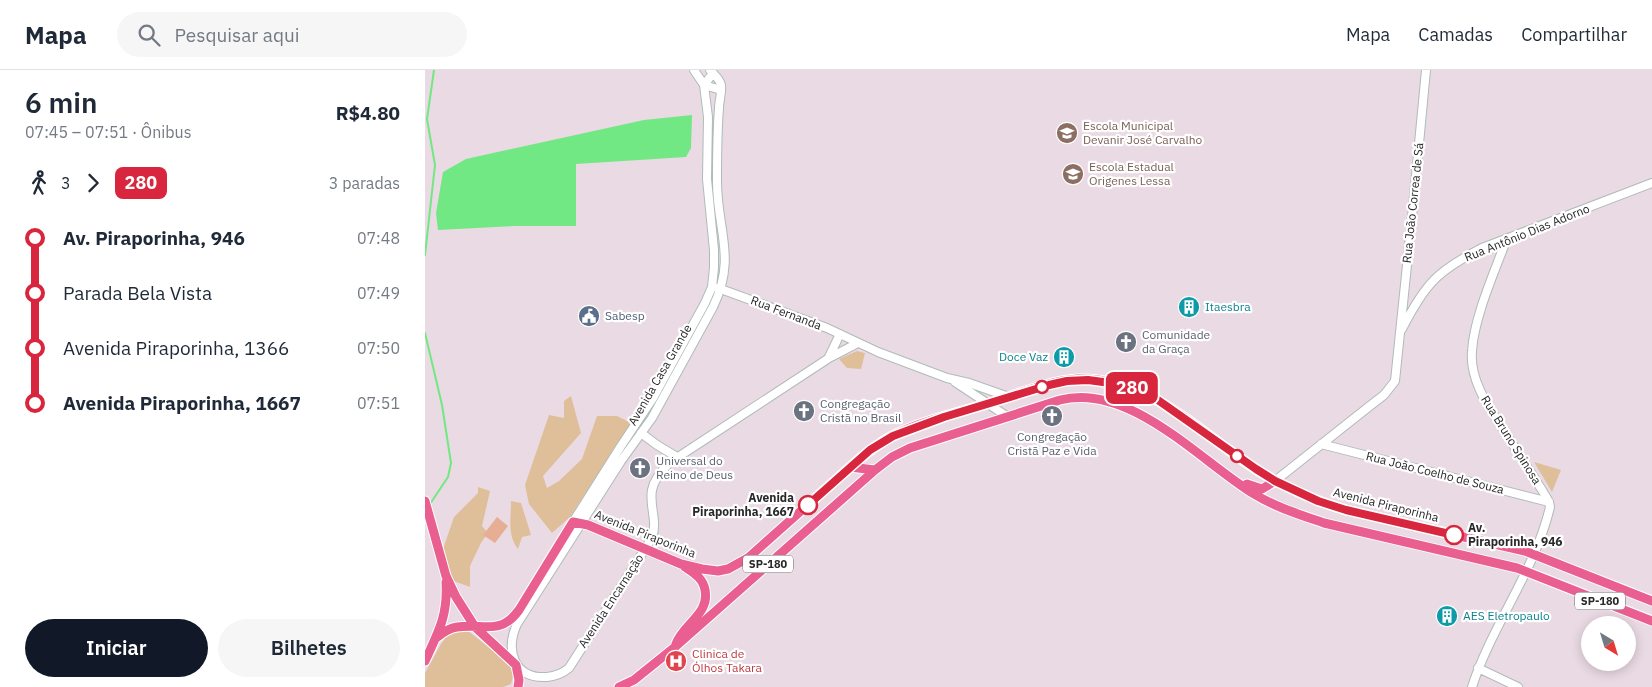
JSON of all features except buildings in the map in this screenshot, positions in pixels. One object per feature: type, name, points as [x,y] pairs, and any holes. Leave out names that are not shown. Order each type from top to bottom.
[{"type":"main road","name":"Avenida Piraporinha","points":[[578,522],[681,564],[718,571],[728,569],[748,558],[870,450],[893,436],[989,403],[1049,385],[1079,379],[1125,385],[1155,398],[1242,460],[1275,481],[1318,501],[1346,510],[1514,548],[1652,600]]},
{"type":"main road","name":"SP-180","points":[[619,687],[634,680],[675,647],[892,457],[910,448],[1067,398],[1107,400],[1125,406],[1142,415],[1254,494],[1305,517],[1526,571],[1652,621]]},
{"type":"main road","points":[[851,467],[875,470]]},
{"type":"main road","points":[[1231,478],[1237,478],[1259,489],[1266,488],[1275,481]]},
{"type":"main road","points":[[426,505],[446,576],[462,608],[475,627],[516,665],[519,680],[518,687]]},
{"type":"main road","name":"Avenida Casa Grande","points":[[475,627],[502,625],[514,617],[578,522]]},
{"type":"main road","points":[[675,647],[683,631],[701,613],[707,600],[705,586],[702,581],[681,564]]},
{"type":"main road","points":[[425,661],[436,638],[446,608],[446,576]]},
{"type":"main road","points":[[436,638],[453,628],[475,627]]},
{"type":"street","name":"Avenida Casa Grande","points":[[516,665],[511,646],[517,624],[621,446],[653,398],[705,303],[711,287],[714,250],[707,196],[708,117],[704,85],[694,70]]},
{"type":"street","name":"Rua João Correa de Sá","points":[[1399,336],[1426,70]]},
{"type":"street","points":[[712,72],[721,82],[721,90],[704,85],[712,72]]},
{"type":"street","name":"Avenida Casa Grande","points":[[578,522],[659,408],[721,289],[725,274],[725,256],[717,184],[721,90]]},
{"type":"street","name":"Rua Antônio Dias Adorno","points":[[1275,481],[1371,406],[1390,388],[1395,381],[1399,336],[1416,302],[1431,281],[1444,270],[1482,248],[1652,183]]},
{"type":"street","name":"Rua Bruno Spinosa","points":[[1507,238],[1477,325],[1472,347],[1472,363],[1479,388],[1489,408],[1549,502]]},
{"type":"street","name":"Rua Fernanda","points":[[711,287],[721,289],[858,343]]},
{"type":"street","points":[[829,358],[839,334]]},
{"type":"street","points":[[858,343],[947,378],[969,383],[1009,397]]},
{"type":"street","name":"Avenida Encarnação","points":[[516,665],[527,674],[538,677],[553,676],[564,672],[571,665],[652,538],[654,528],[651,495],[653,487],[663,469],[677,456],[829,358],[858,343]]},
{"type":"street","points":[[947,378],[989,403],[1008,417]]},
{"type":"street","points":[[641,433],[657,446],[677,456]]},
{"type":"street","name":"Rua João Coelho de Souza","points":[[1321,444],[1549,502]]},
{"type":"street","points":[[1472,687],[1478,668],[1526,571],[1549,512],[1549,502]]},
{"type":"street","points":[[1478,668],[1518,687]]},
{"type":"shaded area","points":[[692,115],[691,148],[686,157],[576,164],[576,226],[515,226],[438,230],[436,213],[443,172],[466,159],[644,120]]},
{"type":"shaded area","points":[[857,351],[865,353],[861,369],[847,368],[839,359]]},
{"type":"shaded area","points":[[571,396],[581,433],[543,476],[547,488],[559,481],[582,459],[597,416],[617,416],[631,423],[570,517],[552,533],[529,504],[525,485],[549,415],[564,418],[564,401]]},
{"type":"shaded area","points":[[1534,462],[1561,470],[1552,492]]},
{"type":"shaded area","points":[[478,487],[490,491],[482,526],[488,533],[470,566],[470,587],[451,580],[442,552],[454,517],[478,493]]},
{"type":"shaded area","points":[[511,501],[521,503],[531,535],[522,537],[518,549],[511,532]]},
{"type":"shaded area","points":[[497,517],[508,526],[495,543],[483,535]]},
{"type":"shaded area","points":[[458,630],[468,631],[505,660],[511,668],[513,676],[511,684],[503,687],[425,687],[425,673],[441,644],[447,636]]},
{"type":"waterway","points":[[425,255],[435,165],[427,119],[434,70]]},
{"type":"waterway","points":[[425,333],[442,405],[451,463],[448,477],[430,504]]},
{"type":"bus line","name":"280","points":[[808,505],[870,450],[893,436],[944,417],[1009,397],[1049,385],[1079,379],[1125,385],[1155,398],[1256,469],[1275,481],[1318,501],[1346,510],[1454,535]]},
{"type":"place","name":"Escola Municipal Devanir José Carvalho","points":[[1067,133]]},
{"type":"place","name":"Escola Estadual Origenes Lessa","points":[[1073,174]]},
{"type":"place","name":"Itaesbra","points":[[1189,307]]},
{"type":"place","name":"Sabesp","points":[[589,316]]},
{"type":"place","name":"Comunidade da Graça","points":[[1126,342]]},
{"type":"place","name":"Doce Vaz","points":[[1064,357]]},
{"type":"place","name":"Congregação Cristã no Brasil","points":[[804,411]]},
{"type":"place","name":"Congregação Cristã Paz e Vida","points":[[1052,416]]},
{"type":"place","name":"Universal do Reino de Deus","points":[[640,468]]},
{"type":"place","name":"Avenida Piraporinha, 1667","points":[[808,505]]},
{"type":"place","name":"Av. Piraporinha, 946","points":[[1454,535]]},
{"type":"place","name":"AES Eletropaulo","points":[[1447,616]]},
{"type":"place","name":"Clinica de Ólhos Takara","points":[[676,661]]}]
